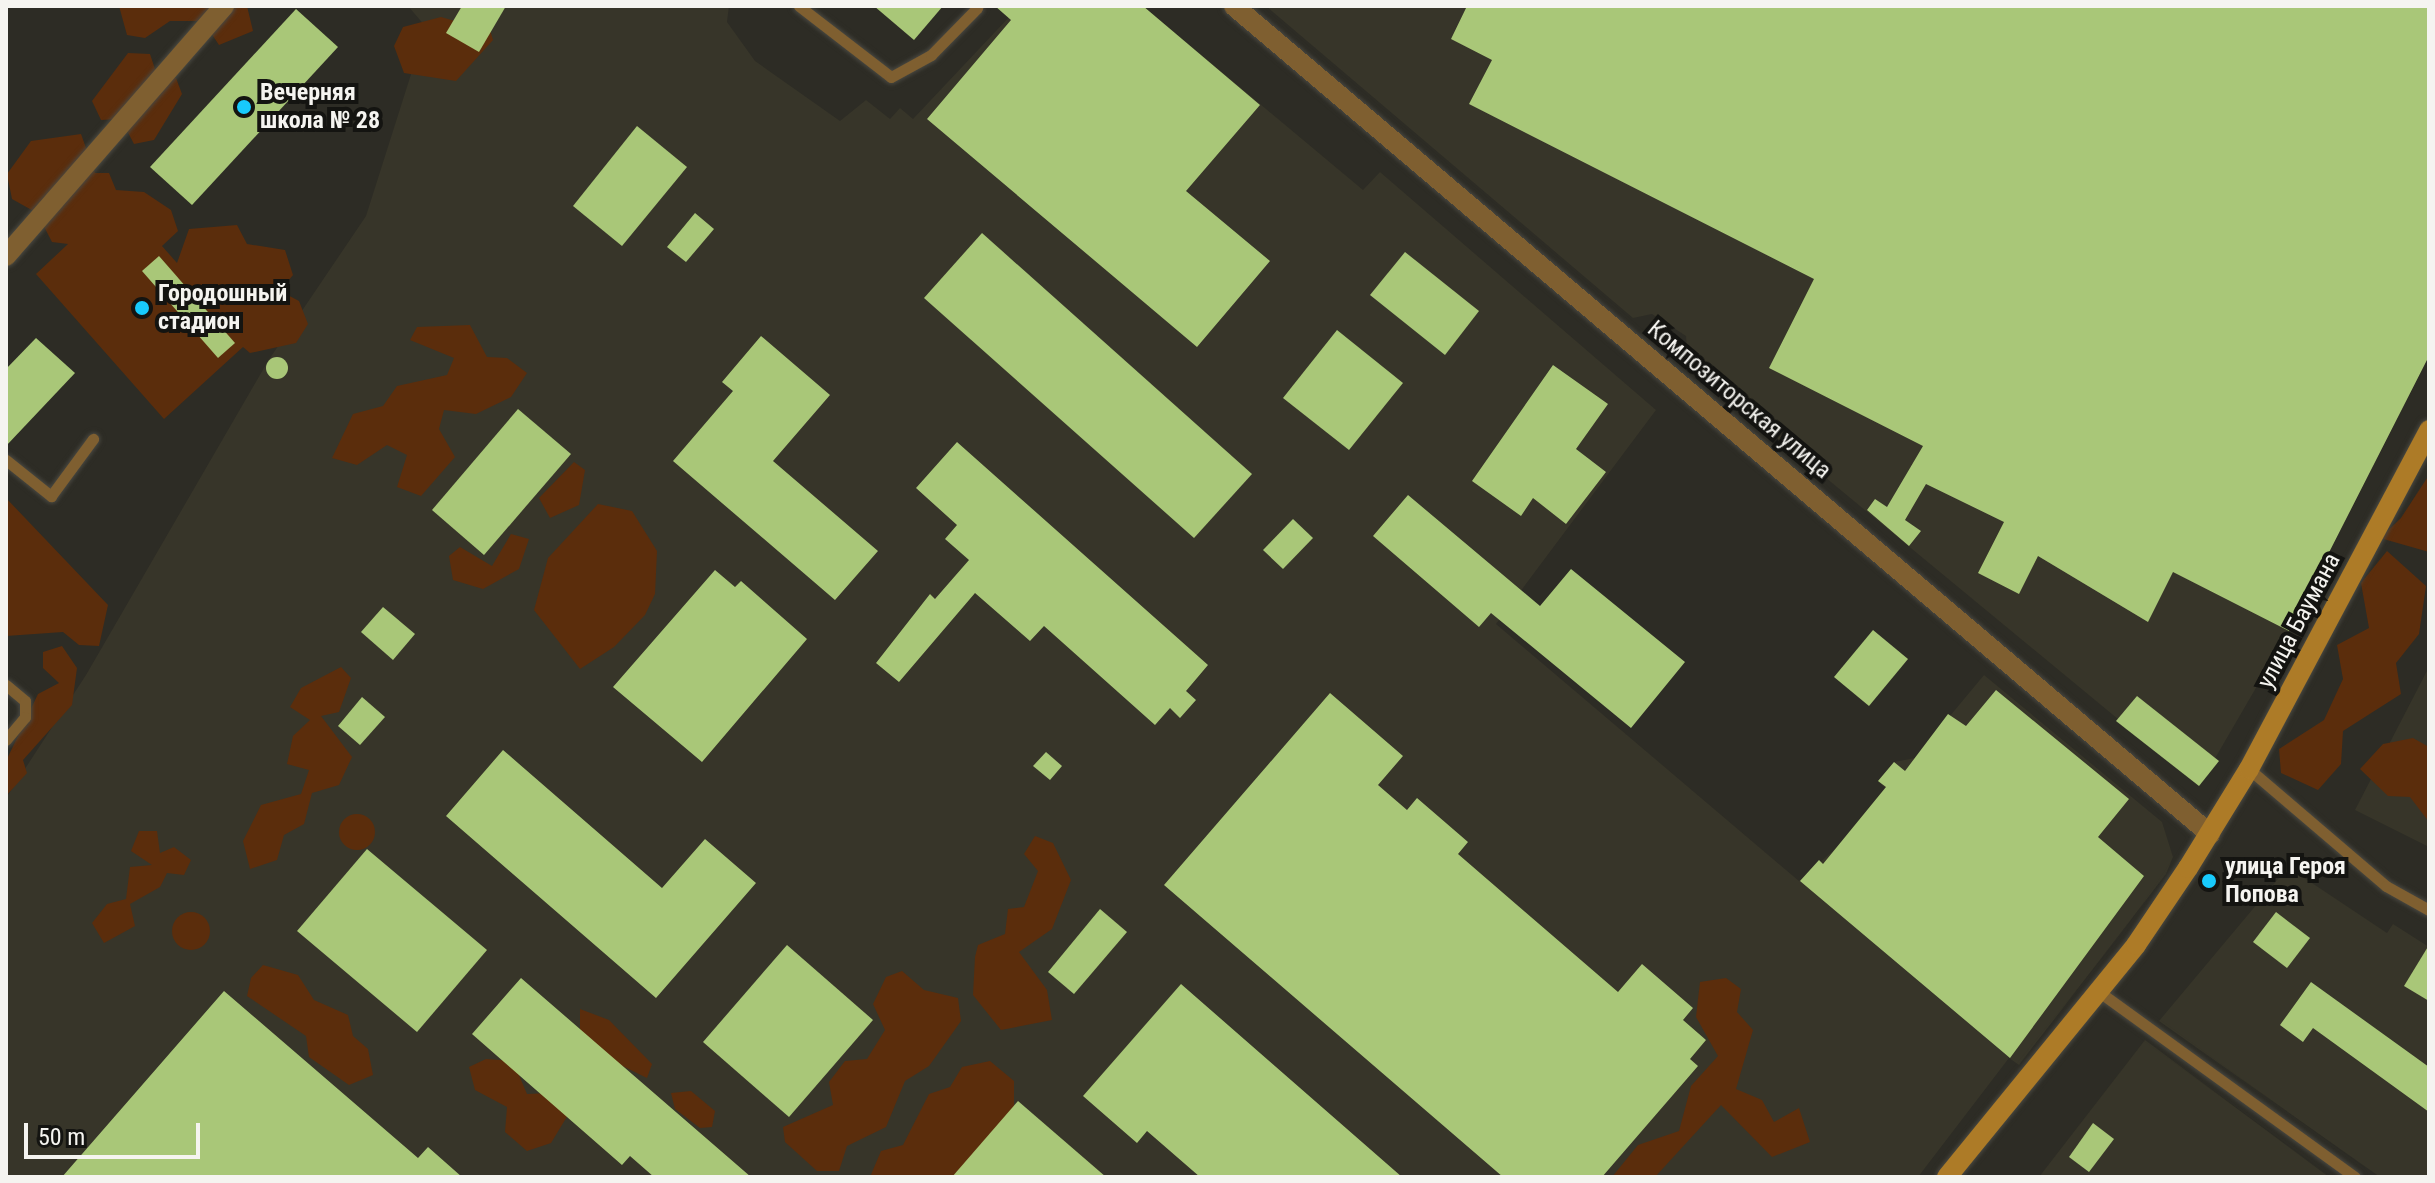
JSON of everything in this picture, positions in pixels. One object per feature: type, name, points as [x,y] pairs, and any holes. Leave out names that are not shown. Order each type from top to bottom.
[{"type":"street","points":[[6,256],[224,6]]},
{"type":"street","name":"Композиторская улица","points":[[1234,6],[2210,834]]},
{"type":"street","name":"улица Баумана","points":[[2210,834],[2249,769],[2429,430]]},
{"type":"street","points":[[1947,1177],[2098,991],[2210,834]]},
{"type":"lane","points":[[799,6],[891,77],[931,55],[977,8]]},
{"type":"lane","points":[[6,460],[51,496],[93,439]]},
{"type":"lane","points":[[6,685],[25,701],[25,717],[6,740]]},
{"type":"lane","points":[[2249,769],[2386,886],[2429,910]]},
{"type":"lane","points":[[2098,991],[2355,1177]]},
{"type":"shaded area","points":[[119,6],[247,6],[253,31],[219,45],[203,21],[170,21],[145,38],[127,35]]},
{"type":"shaded area","points":[[408,6],[729,6],[727,22],[755,61],[840,121],[866,100],[890,119],[900,108],[913,119],[1012,14],[1143,6],[1363,190],[1380,172],[1656,410],[1496,624],[1799,881],[1835,849],[1885,788],[1878,781],[1894,762],[1915,758],[1984,675],[2162,822],[2173,857],[2166,874],[2019,1065],[2009,1058],[1918,1177],[6,1177],[6,798],[86,675],[268,361],[366,216],[426,27]]},
{"type":"shaded area","points":[[1266,6],[2429,6],[2429,356],[2289,631],[2199,786],[1688,364],[1686,336],[1652,314],[1633,318]]},
{"type":"shaded area","points":[[485,13],[493,40],[456,81],[404,73],[394,46],[403,27],[441,17],[462,23]]},
{"type":"shaded area","points":[[128,53],[150,54],[157,75],[176,78],[182,94],[154,140],[134,144],[121,119],[101,120],[92,101]]},
{"type":"shaded area","points":[[81,134],[95,173],[109,173],[116,190],[144,192],[171,210],[178,231],[162,246],[177,263],[189,229],[237,225],[247,244],[285,250],[293,275],[280,291],[299,301],[308,324],[296,343],[250,353],[243,347],[164,419],[36,274],[68,244],[52,242],[37,213],[12,199],[7,174],[31,141]]},
{"type":"shaded area","points":[[470,325],[487,357],[507,358],[527,373],[511,397],[476,414],[444,410],[439,429],[455,457],[421,496],[397,487],[407,455],[387,445],[357,465],[332,458],[353,414],[383,406],[397,386],[447,375],[454,358],[410,340],[417,327]]},
{"type":"shaded area","points":[[574,462],[585,470],[579,505],[550,518],[539,498]]},
{"type":"shaded area","points":[[2429,475],[2429,552],[2380,538],[2401,518]]},
{"type":"shaded area","points":[[6,498],[108,605],[99,646],[79,645],[63,632],[6,636]]},
{"type":"shaded area","points":[[598,504],[632,511],[657,551],[655,594],[645,615],[614,647],[580,669],[534,610],[548,558]]},
{"type":"shaded area","points":[[511,534],[529,539],[519,569],[483,589],[453,580],[449,556],[460,547],[492,566]]},
{"type":"shaded area","points":[[2387,551],[2426,586],[2419,634],[2396,663],[2401,694],[2343,731],[2341,764],[2318,790],[2281,773],[2279,749],[2324,720],[2343,679],[2337,645],[2369,628],[2361,583]]},
{"type":"shaded area","points":[[62,646],[77,668],[72,705],[23,760],[27,773],[6,796],[6,761],[38,694],[59,683],[43,668],[43,652]]},
{"type":"shaded area","points":[[341,667],[351,678],[339,712],[321,716],[352,757],[339,785],[312,793],[304,824],[284,835],[277,860],[250,869],[243,841],[261,805],[301,794],[309,770],[287,764],[293,736],[310,720],[290,707],[301,688]]},
{"type":"shaded area","points":[[2429,667],[2429,847],[2355,810]]},
{"type":"shaded area","points":[[2413,738],[2429,747],[2429,822],[2410,797],[2388,796],[2360,769],[2383,744]]},
{"type":"shaded area","points":[[357,814],[369,820],[375,832],[369,844],[357,850],[345,844],[339,832],[345,820]]},
{"type":"shaded area","points":[[139,831],[157,831],[160,853],[174,847],[191,860],[184,875],[167,873],[160,887],[130,904],[135,926],[104,943],[92,923],[107,904],[126,899],[130,867],[152,865],[131,851]]},
{"type":"shaded area","points":[[1035,836],[1053,843],[1071,880],[1052,929],[1019,952],[1047,990],[1052,1020],[1001,1030],[973,995],[975,957],[978,945],[1005,934],[1008,909],[1024,907],[1038,871],[1024,854]]},
{"type":"shaded area","points":[[2288,867],[2387,933],[2393,924],[2429,947],[2429,1177],[2380,1177],[2159,1021]]},
{"type":"shaded area","points":[[191,912],[205,917],[210,931],[205,945],[191,950],[177,945],[172,931],[177,917]]},
{"type":"shaded area","points":[[263,965],[298,975],[314,1000],[348,1015],[353,1036],[368,1049],[373,1075],[349,1085],[309,1057],[306,1036],[247,996],[251,978]]},
{"type":"shaded area","points":[[902,971],[924,990],[958,998],[961,1021],[929,1066],[905,1081],[886,1127],[847,1146],[839,1171],[817,1171],[785,1142],[783,1127],[833,1105],[829,1082],[845,1061],[867,1059],[885,1030],[873,1004],[886,977]]},
{"type":"shaded area","points":[[1726,978],[1741,989],[1737,1012],[1753,1030],[1736,1089],[1762,1100],[1774,1122],[1799,1108],[1810,1142],[1772,1157],[1721,1105],[1655,1177],[1612,1177],[1638,1145],[1679,1131],[1691,1086],[1718,1056],[1696,1017],[1700,982]]},
{"type":"shaded area","points":[[580,1009],[609,1020],[652,1064],[647,1078],[598,1054],[580,1033]]},
{"type":"shaded area","points":[[2145,1040],[2329,1177],[2039,1177]]},
{"type":"shaded area","points":[[486,1059],[513,1061],[527,1094],[551,1093],[571,1110],[551,1143],[527,1151],[505,1132],[507,1107],[475,1090],[469,1067]]},
{"type":"shaded area","points":[[990,1061],[1014,1081],[1014,1133],[964,1177],[870,1177],[881,1151],[903,1145],[929,1094],[950,1087],[962,1067]]},
{"type":"shaded area","points":[[691,1091],[715,1111],[712,1127],[700,1128],[675,1109],[671,1093]]},
{"type":"building","points":[[462,6],[506,6],[479,52],[446,33]]},
{"type":"building","points":[[874,6],[943,6],[914,40]]},
{"type":"building","points":[[995,6],[1143,6],[1260,105],[1186,191],[1270,261],[1197,347],[927,119],[1011,20]]},
{"type":"building","points":[[1467,6],[2429,6],[2429,356],[2289,631],[2173,572],[2148,622],[2038,556],[2019,594],[1978,573],[2004,522],[1926,484],[1905,520],[1921,531],[1909,546],[1867,510],[1875,499],[1887,507],[1923,446],[1769,368],[1814,279],[1469,104],[1492,60],[1451,39]]},
{"type":"building","name":"Вечерняя школа № 28","points":[[296,9],[338,47],[192,205],[150,167]]},
{"type":"building","points":[[637,126],[687,167],[622,246],[573,206]]},
{"type":"building","points":[[695,213],[714,229],[686,262],[667,247]]},
{"type":"building","points":[[982,233],[1252,474],[1194,538],[924,298]]},
{"type":"building","points":[[1405,252],[1479,311],[1445,355],[1370,295]]},
{"type":"building","points":[[159,256],[235,343],[218,358],[142,271]]},
{"type":"building","points":[[1337,330],[1403,383],[1349,450],[1283,398]]},
{"type":"building","points":[[761,336],[830,395],[773,461],[878,551],[835,600],[673,461],[733,391],[722,382]]},
{"type":"building","points":[[36,338],[75,373],[6,446],[6,369]]},
{"type":"building","points":[[277,357],[285,360],[288,368],[285,376],[277,379],[269,376],[266,368],[269,360]]},
{"type":"building","points":[[1553,365],[1608,404],[1576,449],[1606,472],[1566,524],[1533,498],[1521,516],[1472,481]]},
{"type":"building","points":[[518,409],[571,454],[484,555],[432,510]]},
{"type":"building","points":[[957,442],[1208,665],[1186,691],[1196,700],[1180,718],[1170,708],[1155,725],[1044,626],[1030,641],[975,593],[899,682],[876,663],[930,594],[935,599],[969,560],[945,539],[957,525],[916,488]]},
{"type":"building","points":[[1408,495],[1540,606],[1571,569],[1685,662],[1631,728],[1491,613],[1479,627],[1373,536]]},
{"type":"building","points":[[1293,519],[1313,538],[1283,569],[1263,550]]},
{"type":"building","points":[[715,570],[735,587],[741,581],[807,639],[702,762],[613,687]]},
{"type":"building","points":[[383,607],[415,634],[393,660],[361,632]]},
{"type":"building","points":[[1873,630],[1908,659],[1869,706],[1834,677]]},
{"type":"building","points":[[1996,690],[2129,799],[2098,837],[2144,876],[2010,1058],[1800,881],[1819,860],[1823,864],[1886,787],[1878,781],[1894,762],[1905,771],[1948,714],[1966,726]]},
{"type":"building","points":[[1330,693],[1403,756],[1378,785],[1407,810],[1417,798],[1468,842],[1458,854],[1618,992],[1642,964],[1693,1008],[1683,1020],[1706,1040],[1690,1059],[1698,1066],[1602,1177],[1503,1177],[1164,885]]},
{"type":"building","points":[[2137,696],[2219,761],[2199,786],[2116,721]]},
{"type":"building","points":[[362,697],[385,717],[360,745],[338,726]]},
{"type":"building","points":[[503,750],[662,888],[705,839],[756,883],[656,998],[446,816]]},
{"type":"building","points":[[1046,752],[1062,766],[1050,780],[1033,766]]},
{"type":"building","points":[[367,849],[487,950],[417,1032],[297,931]]},
{"type":"building","points":[[1100,909],[1127,932],[1074,994],[1048,972]]},
{"type":"building","points":[[2276,912],[2310,938],[2287,968],[2253,942]]},
{"type":"building","points":[[787,945],[873,1020],[789,1117],[703,1042]]},
{"type":"building","points":[[2429,945],[2429,1001],[2404,986]]},
{"type":"building","points":[[521,978],[751,1177],[654,1177],[630,1156],[622,1165],[472,1034]]},
{"type":"building","points":[[2311,982],[2429,1067],[2429,1112],[2313,1028],[2303,1042],[2280,1025]]},
{"type":"building","points":[[1181,984],[1402,1177],[1200,1177],[1147,1131],[1137,1143],[1083,1096]]},
{"type":"building","points":[[224,991],[418,1158],[428,1147],[462,1177],[62,1177]]},
{"type":"building","points":[[1018,1101],[1106,1177],[952,1177]]},
{"type":"building","points":[[2093,1123],[2114,1139],[2089,1172],[2069,1157]]},
{"type":"place","name":"Вечерняя школа № 28","points":[[244,107]]},
{"type":"place","name":"Городошный стадион","points":[[142,308]]},
{"type":"place","name":"улица Героя Попова","points":[[2209,881]]}]
